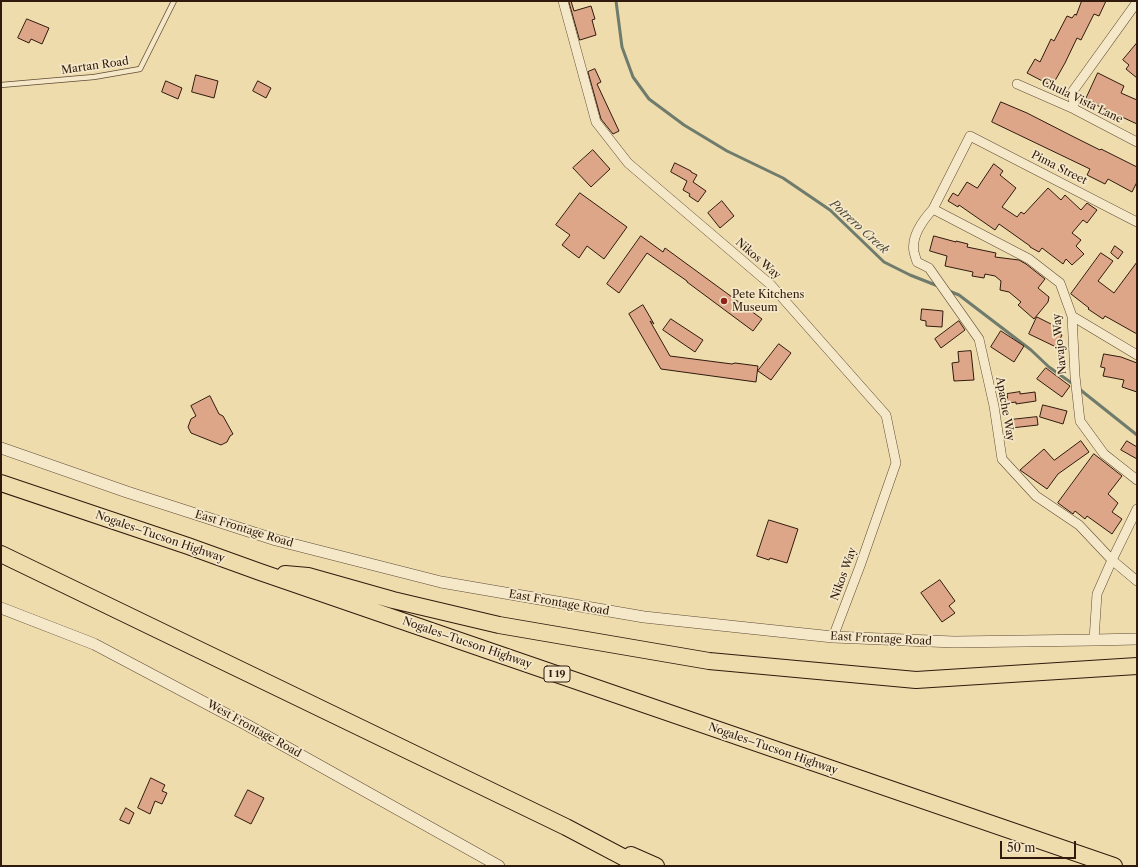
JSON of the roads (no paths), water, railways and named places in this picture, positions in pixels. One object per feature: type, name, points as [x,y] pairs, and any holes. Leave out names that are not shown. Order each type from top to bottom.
[{"type":"highway","name":"Nogales–Tucson Highway","points":[[1,483],[188,546],[1114,866]]},
{"type":"highway","points":[[1,554],[566,827],[640,866]]},
{"type":"highway","points":[[260,572],[308,576],[393,600],[499,625],[709,661],[916,680],[1137,666]]},
{"type":"highway","points":[[566,827],[656,866]]},
{"type":"street","name":"Nikos Way","points":[[563,1],[596,122],[628,164],[771,285],[886,415],[896,463],[834,637]]},
{"type":"street","points":[[1074,109],[1073,91],[1137,2]]},
{"type":"street","name":"Chula Vista Lane","points":[[1017,84],[1074,109],[1137,142]]},
{"type":"street","name":"Apache Way","points":[[970,136],[933,209],[926,217],[914,239],[914,251],[917,262],[929,268],[979,339],[994,406],[1002,460],[1036,496],[1079,525],[1112,560],[1137,581]]},
{"type":"street","name":"Pima Street","points":[[970,136],[1137,222]]},
{"type":"street","name":"Navajo Way","points":[[933,209],[1029,259],[1060,283],[1072,316],[1080,421],[1104,454],[1137,480]]},
{"type":"street","points":[[1072,316],[1137,355]]},
{"type":"street","name":"East Frontage Road","points":[[1,448],[127,492],[276,540],[441,582],[644,617],[834,637],[954,642],[1137,639]]},
{"type":"street","points":[[1094,640],[1097,594],[1137,509]]},
{"type":"street","name":"West Frontage Road","points":[[1,608],[94,644],[248,725],[499,866]]},
{"type":"lane","name":"Martan Road","points":[[1,85],[94,76],[140,69],[174,1]]},
{"type":"waterway","name":"Potrero Creek","points":[[616,1],[622,47],[633,77],[649,99],[684,125],[727,151],[783,178],[830,210],[884,262],[910,275],[938,286]]},
{"type":"waterway","name":"Potrero Creek","points":[[949,291],[959,295],[1031,350],[1049,367],[1073,384]]},
{"type":"waterway","name":"Potrero Creek","points":[[1078,388],[1137,435]]},
{"type":"place","name":"Pete Kitchens Museum","points":[[724,301]]}]
